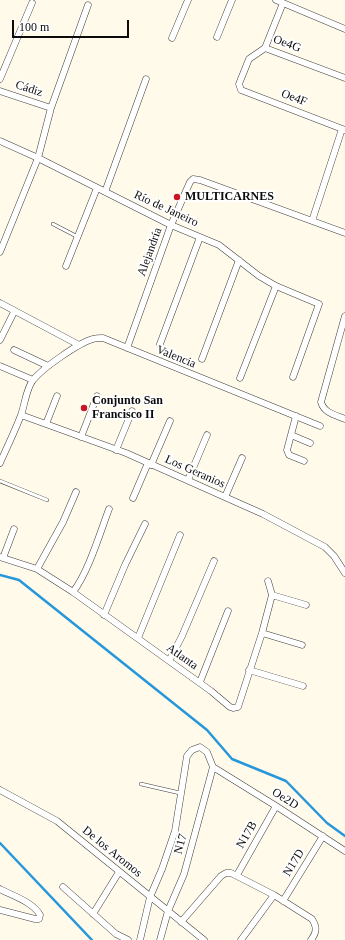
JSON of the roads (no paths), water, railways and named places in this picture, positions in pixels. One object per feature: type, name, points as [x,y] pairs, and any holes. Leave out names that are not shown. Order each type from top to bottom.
[{"type":"street","points":[[172,38],[188,0]]},
{"type":"street","points":[[216,38],[232,0]]},
{"type":"street","points":[[276,0],[345,29]]},
{"type":"street","points":[[0,79],[32,3]]},
{"type":"street","points":[[265,48],[283,3]]},
{"type":"street","points":[[0,252],[38,158],[52,108],[88,5]]},
{"type":"street","name":"Oe4G","points":[[239,84],[249,59],[265,48],[345,78]]},
{"type":"street","points":[[105,192],[146,79]]},
{"type":"street","name":"Oe4F","points":[[239,84],[241,90],[344,129]]},
{"type":"street","name":"Cádiz","points":[[0,92],[52,108]]},
{"type":"street","points":[[312,221],[344,129]]},
{"type":"street","name":"Río de Janeiro","points":[[0,141],[38,158],[171,225],[219,245],[259,276],[276,286],[319,304],[293,377]]},
{"type":"street","name":"Alejandría","points":[[127,348],[171,225],[190,182],[195,179],[312,221],[344,230]]},
{"type":"street","points":[[66,266],[97,188]]},
{"type":"street","points":[[160,344],[200,237]]},
{"type":"street","points":[[202,359],[239,260]]},
{"type":"street","points":[[240,378],[276,286]]},
{"type":"street","points":[[0,303],[14,312],[79,345]]},
{"type":"street","points":[[0,340],[14,312]]},
{"type":"street","points":[[345,316],[321,402],[327,411],[345,419]]},
{"type":"street","name":"Valencia","points":[[33,380],[48,366],[79,345],[93,339],[103,338],[320,426]]},
{"type":"street","points":[[14,350],[48,366]]},
{"type":"street","points":[[0,366],[33,380],[29,387],[21,415],[0,463]]},
{"type":"street","points":[[46,424],[58,396]]},
{"type":"street","points":[[81,437],[97,396]]},
{"type":"street","points":[[116,450],[132,410]]},
{"type":"street","name":"Los Geranios","points":[[21,415],[116,450],[188,480],[263,514],[325,547],[334,556],[345,573]]},
{"type":"street","points":[[296,416],[287,450],[289,455],[304,461]]},
{"type":"street","points":[[132,498],[170,421]]},
{"type":"street","points":[[188,480],[207,435]]},
{"type":"street","points":[[291,435],[310,443]]},
{"type":"street","points":[[225,497],[242,458]]},
{"type":"street","points":[[37,570],[63,522],[76,492]]},
{"type":"street","points":[[73,592],[86,568],[109,509]]},
{"type":"street","points":[[104,615],[125,565],[145,524]]},
{"type":"street","points":[[2,557],[14,529]]},
{"type":"street","points":[[138,638],[180,535]]},
{"type":"street","name":"Atlanta","points":[[2,557],[37,570],[73,592],[200,682],[230,707],[236,708],[239,704],[262,633],[272,595]]},
{"type":"street","points":[[169,661],[182,636],[214,561]]},
{"type":"street","points":[[268,581],[272,595],[306,605]]},
{"type":"street","points":[[200,682],[228,611]]},
{"type":"street","points":[[262,633],[302,645]]},
{"type":"street","points":[[250,670],[303,686]]},
{"type":"street","points":[[140,940],[150,897],[169,851],[175,831],[180,793],[188,754],[198,747],[202,748],[206,752],[213,767]]},
{"type":"street","name":"Oe2D","points":[[213,767],[345,851]]},
{"type":"street","name":"N17","points":[[160,940],[168,911],[184,874],[213,767]]},
{"type":"street","name":"De los Aromos","points":[[0,790],[57,821],[204,940]]},
{"type":"street","name":"N17B","points":[[237,875],[276,806]]},
{"type":"street","name":"N17D","points":[[283,901],[323,836]]},
{"type":"street","points":[[93,914],[119,872]]},
{"type":"street","points":[[181,922],[221,876],[226,873],[231,873],[274,895],[312,919],[316,925],[316,931],[311,940]]},
{"type":"street","points":[[63,887],[116,934],[128,940]]},
{"type":"street","points":[[0,889],[31,906],[37,910],[40,915],[35,919],[0,910]]},
{"type":"street","points":[[241,940],[274,895]]},
{"type":"lane","points":[[53,224],[78,237]]},
{"type":"lane","points":[[0,481],[47,500]]},
{"type":"lane","points":[[141,784],[180,793]]},
{"type":"waterway","points":[[0,575],[19,580],[207,730],[232,759],[286,781],[327,823],[345,836]]},
{"type":"waterway","points":[[0,843],[92,940]]},
{"type":"place","name":"MULTICARNES","points":[[177,197]]},
{"type":"place","name":"Conjunto San Francisco II","points":[[84,408]]}]
